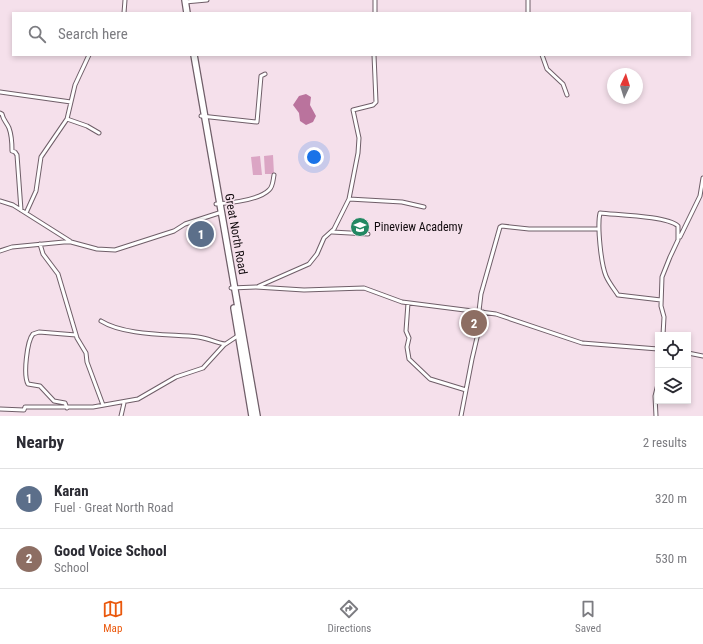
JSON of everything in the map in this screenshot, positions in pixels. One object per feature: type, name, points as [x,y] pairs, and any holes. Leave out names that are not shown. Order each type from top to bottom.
[{"type":"highway","points":[[184,1],[186,12]]},
{"type":"highway","name":"Great North Road","points":[[193,56],[241,334],[257,416]]},
{"type":"highway","name":"Great North Road","points":[[241,334],[252,416]]},
{"type":"street","points":[[124,12],[125,0]]},
{"type":"street","points":[[184,1],[207,0]]},
{"type":"street","points":[[375,0],[375,12]]},
{"type":"street","points":[[528,0],[528,12]]},
{"type":"street","points":[[26,214],[36,191],[41,157],[66,119],[76,82],[89,56]]},
{"type":"street","points":[[256,287],[269,283],[309,264],[318,254],[324,238],[332,232],[349,199],[358,153],[359,138],[352,112],[356,108],[373,106],[376,102],[374,56]]},
{"type":"street","points":[[542,56],[547,69],[563,84],[567,95]]},
{"type":"street","points":[[203,116],[257,122],[261,76],[265,74]]},
{"type":"street","points":[[0,92],[71,102]]},
{"type":"street","points":[[0,113],[2,114],[9,128],[12,139],[12,151],[18,155],[21,210]]},
{"type":"street","points":[[66,119],[87,126],[99,133]]},
{"type":"street","points":[[218,204],[249,199],[265,193],[271,188],[274,175]]},
{"type":"street","points":[[663,332],[664,317],[661,308],[661,300],[664,271],[700,196],[703,178]]},
{"type":"street","points":[[349,199],[402,202],[424,206]]},
{"type":"street","points":[[0,201],[21,210],[71,242],[97,249],[115,250],[174,231],[185,224],[220,213]]},
{"type":"street","points":[[661,300],[618,295],[606,276],[599,229],[600,213],[654,218],[677,225],[678,240]]},
{"type":"street","points":[[478,311],[481,294],[500,227],[528,229],[599,229]]},
{"type":"street","points":[[332,232],[368,234]]},
{"type":"street","points":[[0,251],[12,247],[71,242]]},
{"type":"street","points":[[40,244],[43,254],[58,274],[76,335],[86,353],[87,362],[103,405]]},
{"type":"street","points":[[233,288],[256,287],[301,290],[364,288],[408,303],[483,312],[582,342],[655,349]]},
{"type":"street","points":[[408,303],[406,331],[408,338],[407,348],[409,359],[430,379],[466,390]]},
{"type":"street","points":[[461,416],[483,312]]},
{"type":"street","points":[[101,321],[119,328],[167,335],[198,337],[225,344]]},
{"type":"street","points":[[67,408],[65,403],[54,401],[40,386],[28,384],[26,365],[33,334],[45,332],[76,335]]},
{"type":"street","points":[[0,409],[24,410],[25,407],[67,408],[103,405],[141,398],[176,377],[201,369],[225,344],[241,334]]},
{"type":"street","points":[[691,354],[703,356]]},
{"type":"street","points":[[121,416],[124,402]]},
{"type":"street","points":[[655,404],[656,416]]},
{"type":"shaded area","points":[[306,94],[311,97],[310,105],[316,116],[313,122],[306,125],[300,121],[299,113],[293,105],[299,96]]},
{"type":"shaded area","points":[[273,155],[274,174],[265,174],[264,156]]},
{"type":"shaded area","points":[[260,156],[262,175],[253,175],[251,157]]},
{"type":"place","name":"Pineview Academy","points":[[360,227]]},
{"type":"place","name":"Karan","points":[[201,234]]},
{"type":"place","name":"Good Voice School","points":[[474,323]]}]
